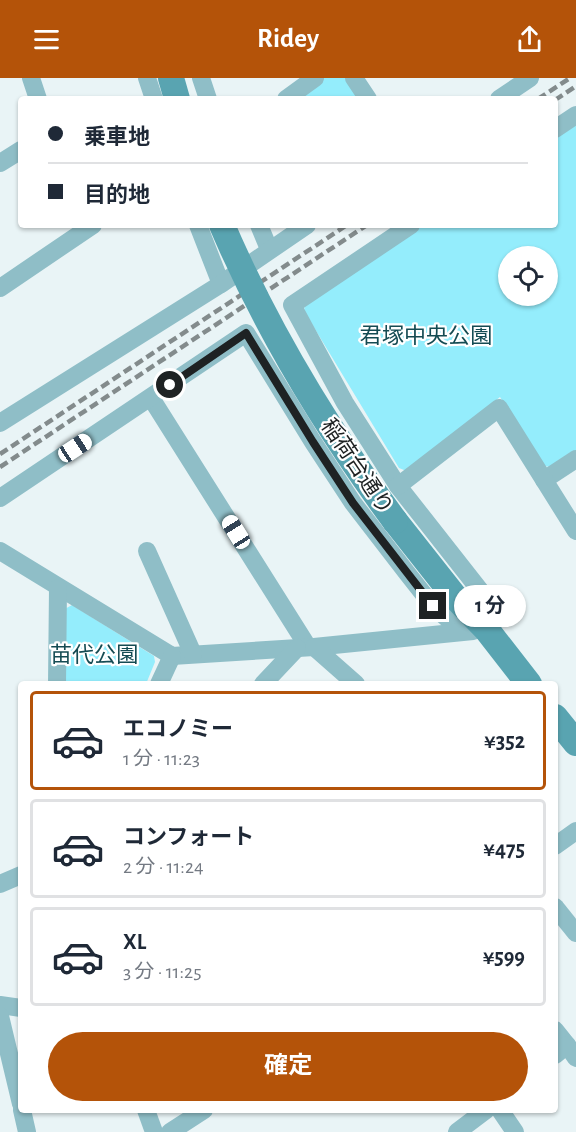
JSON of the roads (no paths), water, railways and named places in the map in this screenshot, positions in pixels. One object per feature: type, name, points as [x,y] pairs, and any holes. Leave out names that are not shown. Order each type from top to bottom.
[{"type":"street","points":[[31,78],[37,96]]},
{"type":"street","points":[[147,78],[153,96]]},
{"type":"street","points":[[171,78],[176,96]]},
{"type":"street","points":[[201,78],[207,96]]},
{"type":"street","points":[[289,96],[315,78]]},
{"type":"street","points":[[354,78],[366,96]]},
{"type":"street","points":[[503,96],[530,78]]},
{"type":"street","points":[[558,127],[576,115]]},
{"type":"street","points":[[0,164],[18,152]]},
{"type":"street","points":[[0,288],[86,228]]},
{"type":"street","points":[[199,228],[221,284]]},
{"type":"street","name":"稲荷台通り","points":[[223,228],[300,377],[366,481],[394,521],[455,597],[487,630],[527,681]]},
{"type":"street","points":[[260,228],[269,249]]},
{"type":"street","points":[[0,423],[221,284],[302,228]]},
{"type":"street","points":[[407,228],[292,305],[345,403],[398,486],[486,598],[487,630]]},
{"type":"street","points":[[0,498],[246,333],[353,503],[433,606],[449,620],[487,630]]},
{"type":"street","points":[[152,398],[306,647],[352,681]]},
{"type":"street","points":[[398,486],[499,408],[576,531]]},
{"type":"street","points":[[544,480],[576,459]]},
{"type":"street","points":[[147,551],[192,654]]},
{"type":"street","points":[[0,552],[171,656],[306,647],[487,630]]},
{"type":"street","points":[[57,681],[58,588]]},
{"type":"street","points":[[266,681],[306,647]]},
{"type":"street","points":[[160,681],[171,656]]},
{"type":"street","points":[[558,721],[576,743]]},
{"type":"street","points":[[558,844],[576,831]]},
{"type":"street","points":[[0,884],[18,876]]},
{"type":"street","points":[[558,911],[576,933]]},
{"type":"street","points":[[0,1005],[18,1008]]},
{"type":"street","points":[[0,1016],[18,1091]]},
{"type":"street","points":[[558,1036],[566,1053]]},
{"type":"street","points":[[23,1113],[27,1132]]},
{"type":"street","points":[[147,1113],[154,1132]]},
{"type":"street","points":[[170,1132],[199,1113]]},
{"type":"street","points":[[457,1132],[482,1113]]},
{"type":"street","points":[[502,1113],[515,1132]]},
{"type":"railway","points":[[543,96],[570,78]]},
{"type":"railway","points":[[558,98],[576,86]]},
{"type":"railway","points":[[0,454],[342,228]]},
{"type":"railway","points":[[0,467],[362,228]]},
{"type":"park label","name":"君塚中央公園","points":[[426,335]]},
{"type":"park label","name":"苗代公園","points":[[94,654]]}]
